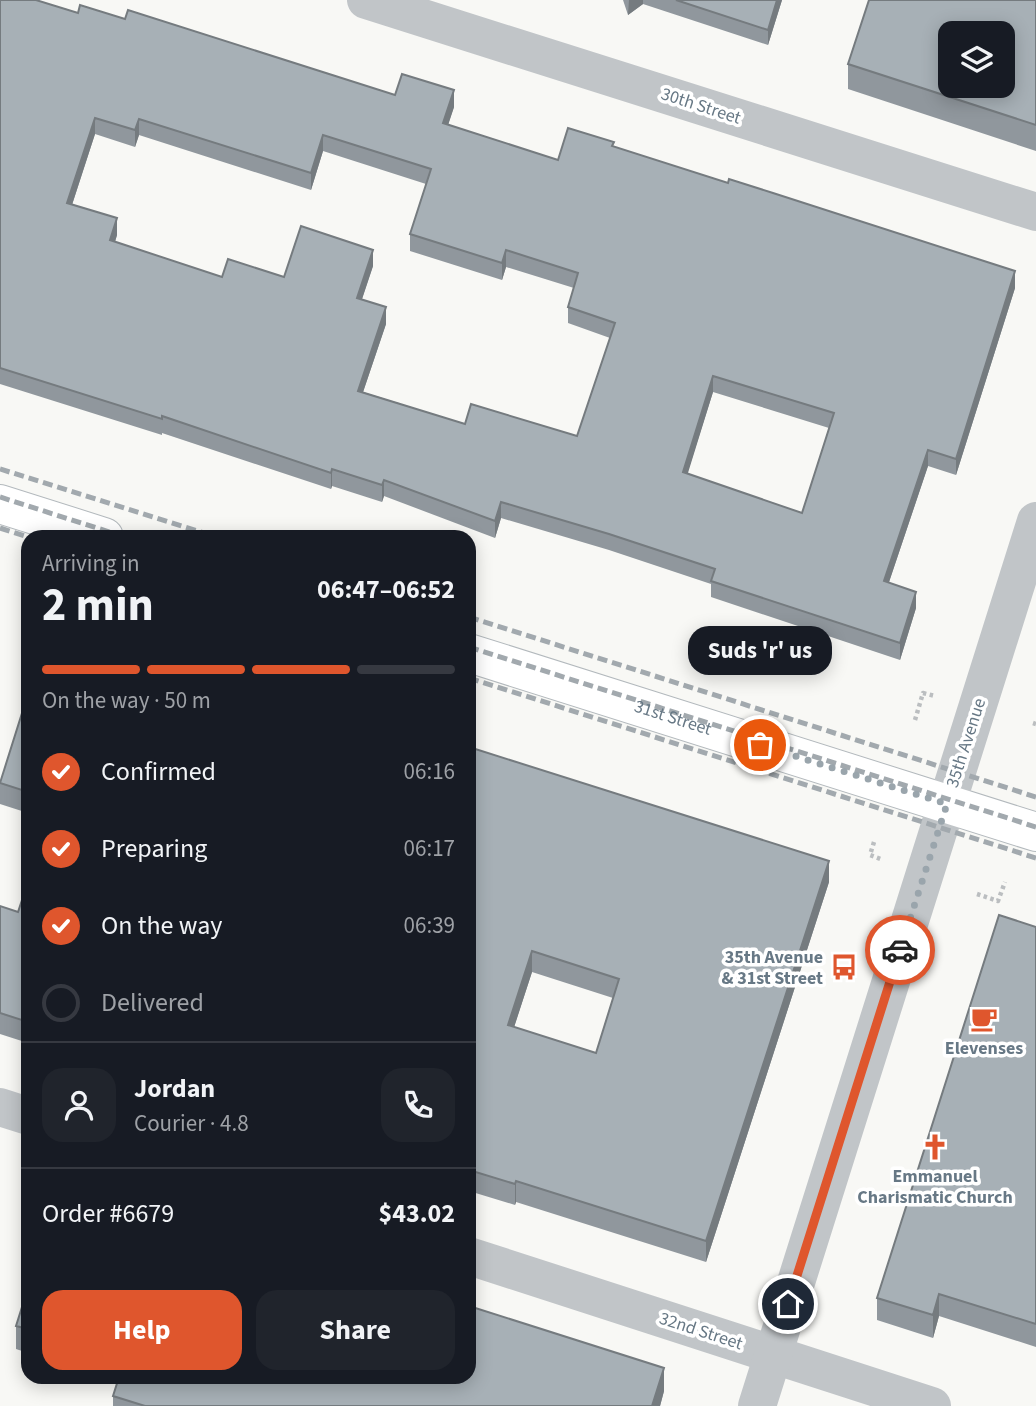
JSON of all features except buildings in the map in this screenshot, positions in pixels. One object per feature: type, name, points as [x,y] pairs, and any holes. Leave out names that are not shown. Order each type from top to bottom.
[{"type":"main road","points":[[0,505],[81,530]]},
{"type":"main road","name":"31st Street","points":[[476,655],[1036,832]]},
{"type":"street","name":"30th Street","points":[[366,0],[1036,212]]},
{"type":"street","name":"35th Avenue","points":[[757,1406],[1036,521]]},
{"type":"street","points":[[0,1107],[21,1114]]},
{"type":"street","name":"32nd Street","points":[[476,1258],[932,1406]]},
{"type":"path","points":[[915,720],[923,693]]},
{"type":"path","points":[[874,842],[870,855],[887,861]]},
{"type":"path","points":[[977,894],[999,901],[1005,882]]},
{"type":"railway","points":[[0,469],[195,530]]},
{"type":"railway","points":[[0,497],[103,530]]},
{"type":"railway","points":[[0,528],[21,535]]},
{"type":"railway","points":[[476,619],[1036,797]]},
{"type":"railway","points":[[476,649],[1036,827]]},
{"type":"railway","points":[[476,680],[1036,858]]},
{"type":"way so far","points":[[760,745],[947,804],[900,950]]},
{"type":"place","name":"Suds 'r' us","points":[[760,745]]},
{"type":"place","name":"35th Avenue & 31st Street","points":[[844,967]]},
{"type":"place","name":"Elevenses","points":[[984,1019]]},
{"type":"place","name":"Emmanuel Charismatic Church","points":[[935,1147]]},
{"type":"route","points":[[788,1304],[900,950]]}]
